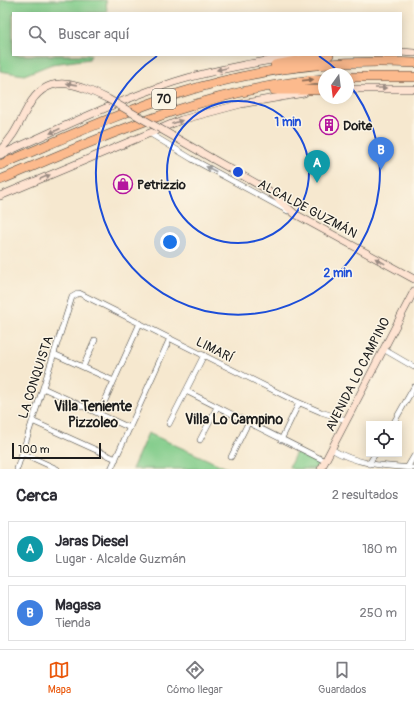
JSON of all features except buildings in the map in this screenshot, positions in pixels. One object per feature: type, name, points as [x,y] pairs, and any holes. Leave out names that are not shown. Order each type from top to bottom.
[{"type":"highway","points":[[222,81],[264,68],[324,56]]},
{"type":"highway","name":"70","points":[[0,165],[147,105],[222,81],[266,72],[311,66],[365,62],[414,63]]},
{"type":"highway","points":[[354,77],[414,77]]},
{"type":"highway","name":"70","points":[[0,180],[137,123],[185,106],[229,94],[274,85],[318,80]]},
{"type":"highway","points":[[229,94],[271,90],[318,90]]},
{"type":"main road","points":[[402,52],[414,52]]},
{"type":"main road","points":[[0,155],[141,94],[175,82],[216,70],[296,56]]},
{"type":"main road","points":[[0,150],[14,135],[32,99],[47,87],[60,84],[74,84],[108,99],[268,190],[295,214]]},
{"type":"main road","points":[[354,89],[414,89]]},
{"type":"main road","points":[[0,196],[190,117],[241,104],[318,91]]},
{"type":"main road","name":"ALCALDE GUZMÁN","points":[[295,214],[414,279]]},
{"type":"main road","name":"AVENIDA LO CAMPINO","points":[[321,469],[414,291]]},
{"type":"street","name":"ALCALDE GUZMÁN","points":[[149,133],[192,159],[295,214]]},
{"type":"street","name":"LIMARÍ","points":[[76,293],[83,294],[299,403],[346,420]]},
{"type":"street","name":"LA CONQUISTA","points":[[17,469],[72,297],[76,293]]},
{"type":"street","points":[[99,414],[140,323]]},
{"type":"street","points":[[112,469],[170,338]]},
{"type":"street","points":[[83,367],[95,340]]},
{"type":"street","points":[[383,349],[414,367]]},
{"type":"street","points":[[54,354],[114,381]]},
{"type":"street","points":[[169,424],[204,356]]},
{"type":"street","points":[[394,421],[414,387]]},
{"type":"street","points":[[43,388],[130,428]]},
{"type":"street","points":[[186,392],[325,461]]},
{"type":"street","points":[[280,440],[299,403]]},
{"type":"street","points":[[200,440],[216,407]]},
{"type":"street","points":[[32,420],[116,459]]},
{"type":"street","points":[[231,457],[248,423]]},
{"type":"street","points":[[331,449],[349,459],[369,464],[391,468],[414,468]]},
{"type":"street","points":[[22,453],[57,469]]},
{"type":"street","points":[[407,468],[414,456]]},
{"type":"street","points":[[369,464],[373,457]]},
{"type":"green space","points":[[0,0],[106,0],[107,12],[12,12],[12,56],[90,56],[89,59],[52,64],[24,75],[0,71]]},
{"type":"green space","points":[[148,433],[229,469],[132,469]]},
{"type":"green space","points":[[296,452],[319,464],[316,469],[293,469],[289,467]]},
{"type":"place","name":"Doite","points":[[329,125]]},
{"type":"place","name":"Magasa","points":[[381,170]]},
{"type":"place","name":"Jaras Diesel","points":[[317,183]]},
{"type":"place","name":"Petrizzio","points":[[123,184]]},
{"type":"district","name":"Villa Teniente Pizzoleo","points":[[93,414]]},
{"type":"district","name":"Villa Lo Campino","points":[[234,419]]}]
